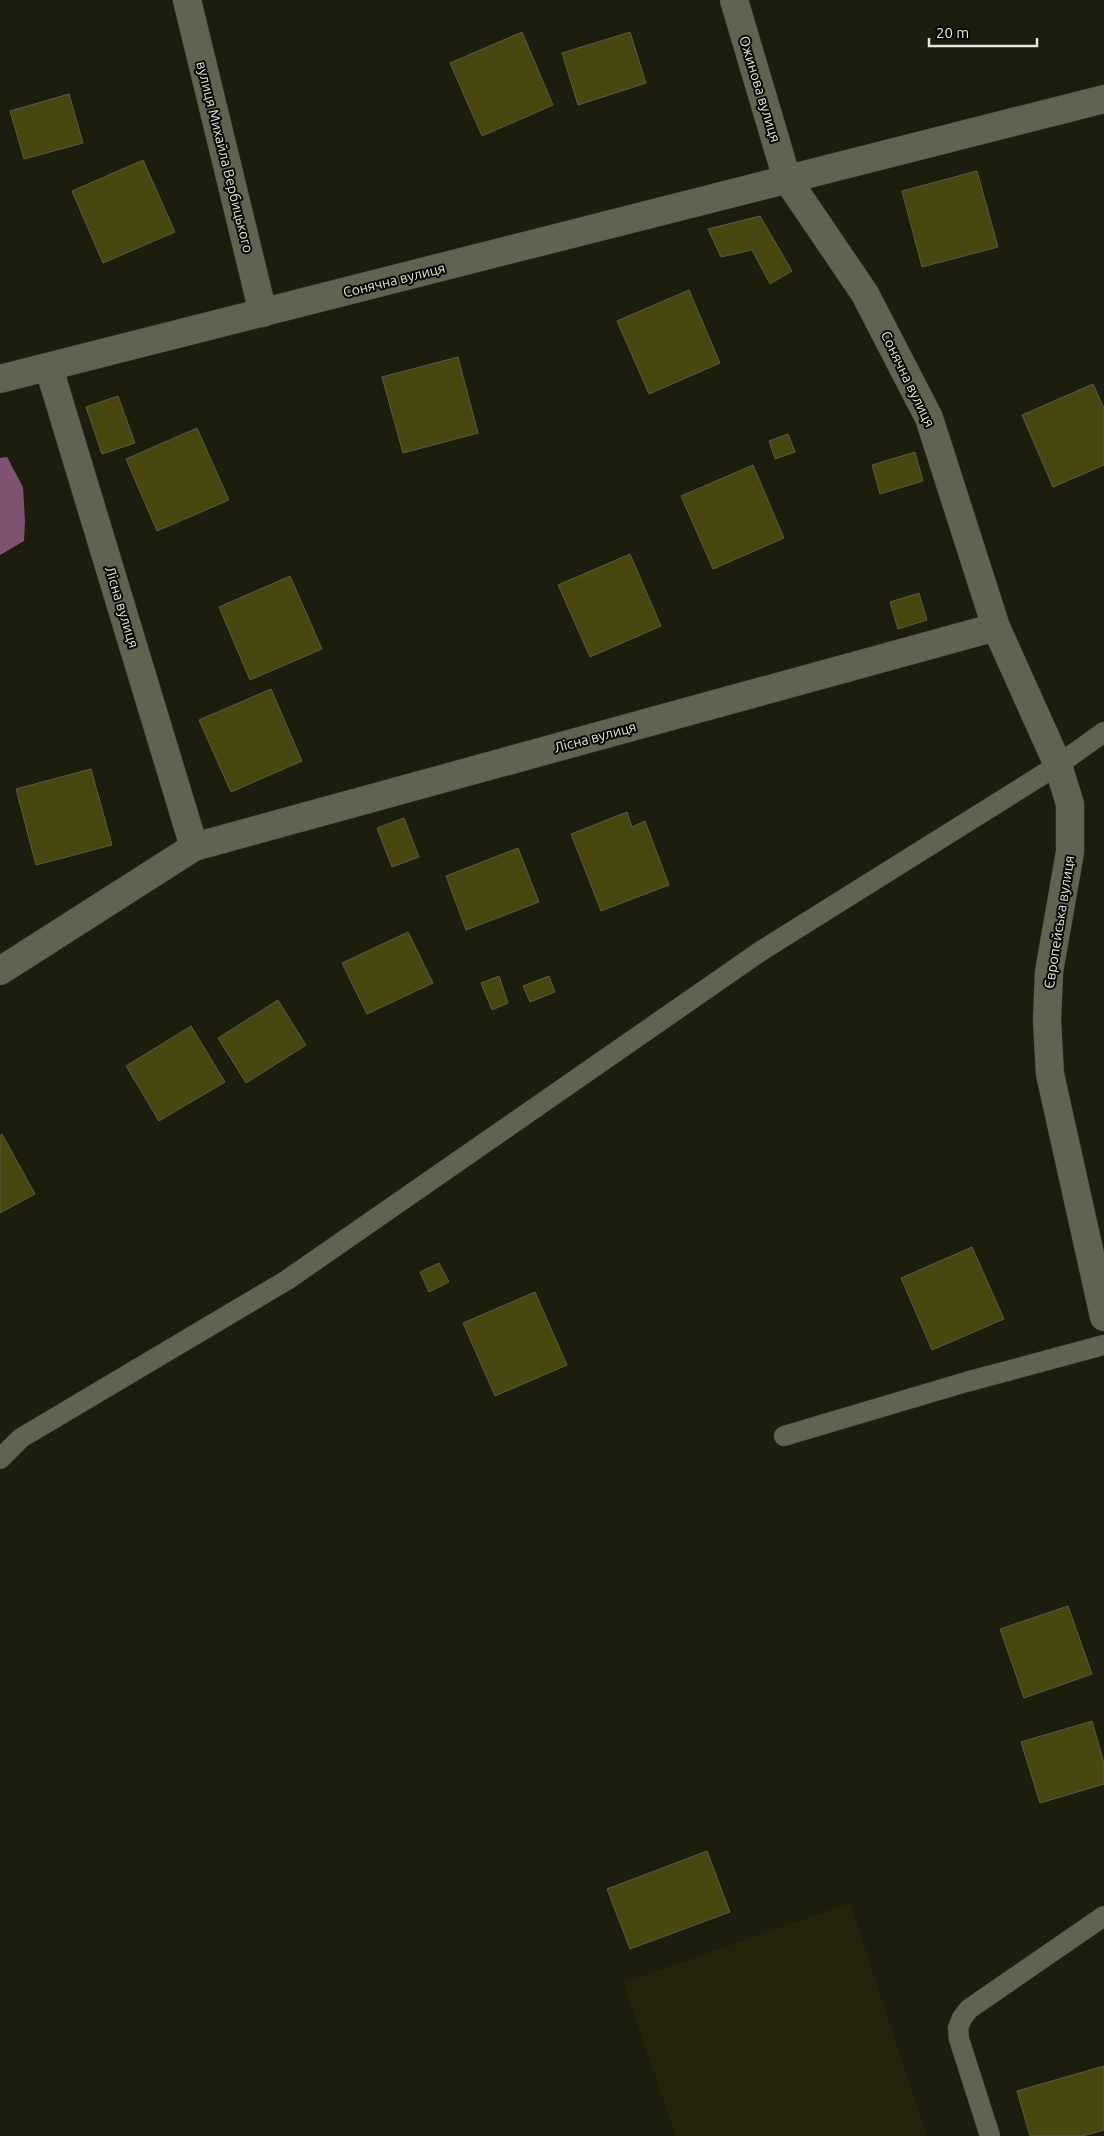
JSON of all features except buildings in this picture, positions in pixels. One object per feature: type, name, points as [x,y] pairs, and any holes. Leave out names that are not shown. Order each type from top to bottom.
[{"type":"street","name":"вулиця Михайла Вербицького","points":[[187,0],[263,313]]},
{"type":"street","name":"Ожинова вулиця","points":[[734,0],[787,179]]},
{"type":"street","name":"Сонячна вулиця","points":[[0,380],[1104,99]]},
{"type":"street","name":"Сонячна вулиця","points":[[787,179],[865,294],[929,418],[996,627]]},
{"type":"street","name":"Лісна вулиця","points":[[49,368],[194,847]]},
{"type":"street","name":"Європейська вулиця","points":[[996,627],[1058,765],[1070,804],[1070,852],[1050,972],[1047,1020],[1050,1074],[1100,1283],[1104,1316]]},
{"type":"street","name":"Лісна вулиця","points":[[0,971],[194,847],[996,627]]},
{"type":"lane","points":[[0,1458],[21,1438],[287,1280],[761,951],[1058,765],[1104,732]]},
{"type":"lane","points":[[784,1436],[966,1382],[1104,1346]]},
{"type":"lane","points":[[990,2136],[959,2039],[958,2028],[962,2018],[986,1996],[1104,1916]]},
{"type":"shaded area","points":[[7,457],[23,487],[24,541],[0,555],[0,458]]},
{"type":"shaded area","points":[[850,1903],[927,2136],[676,2136],[623,1983]]}]
